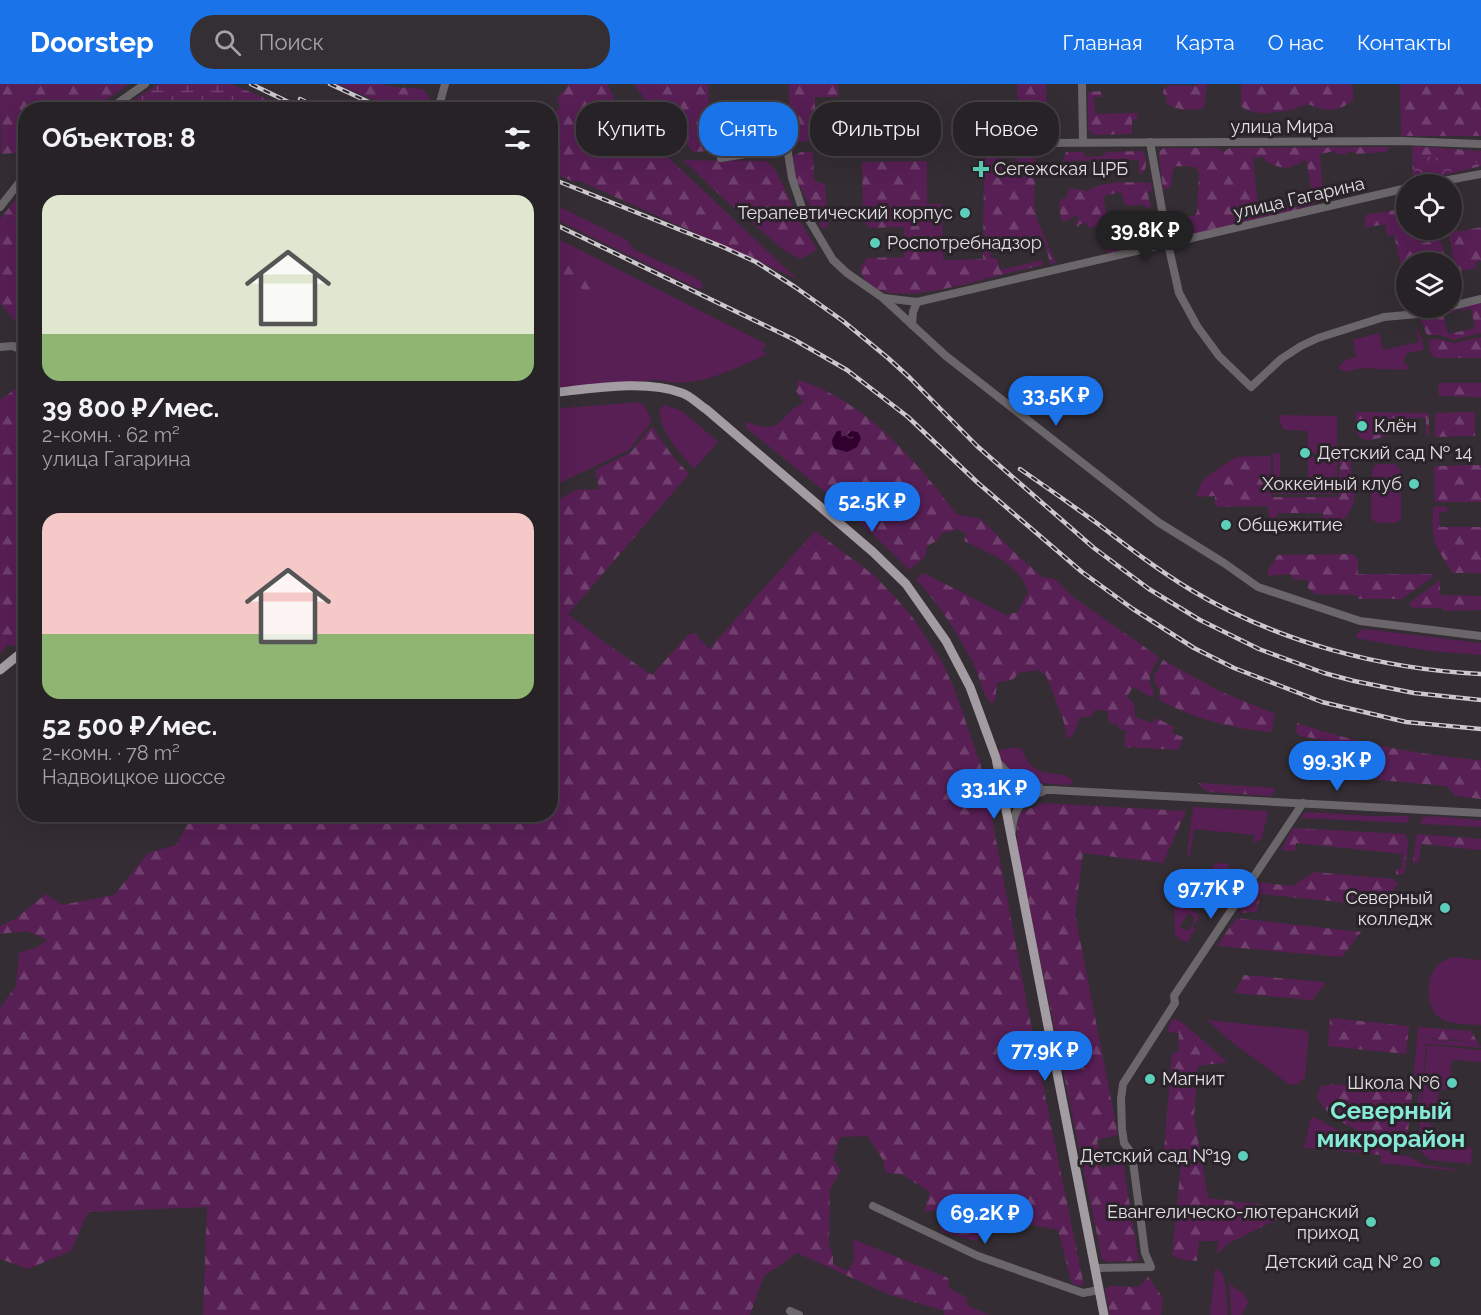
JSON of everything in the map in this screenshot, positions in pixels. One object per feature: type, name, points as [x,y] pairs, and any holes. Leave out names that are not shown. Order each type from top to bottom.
[{"type":"main road","points":[[558,392],[608,387],[662,387],[684,394],[706,409],[873,552],[906,584],[946,640],[970,687],[996,758],[1104,1315]]},
{"type":"main road","points":[[0,670],[18,655]]},
{"type":"street","points":[[119,102],[145,84]]},
{"type":"street","points":[[440,102],[445,84]]},
{"type":"street","points":[[1082,84],[1083,142]]},
{"type":"street","name":"улица Мира","points":[[1059,143],[1402,141],[1481,144]]},
{"type":"street","points":[[1150,142],[1179,293],[1197,326],[1219,356],[1251,387],[1281,359],[1301,346],[1318,338],[1384,317],[1396,316]]},
{"type":"street","points":[[721,158],[787,147],[798,198],[833,260],[847,273],[883,298],[946,356],[1158,522],[1258,587],[1360,621],[1481,636]]},
{"type":"street","points":[[1462,178],[1481,174]]},
{"type":"street","points":[[0,207],[18,184]]},
{"type":"street","name":"улица Гагарина","points":[[883,298],[917,302],[1396,191]]},
{"type":"street","points":[[1462,304],[1481,299]]},
{"type":"street","points":[[912,325],[917,302]]},
{"type":"street","points":[[0,347],[13,346],[18,348]]},
{"type":"street","points":[[996,758],[1004,770],[1016,780],[1052,790]]},
{"type":"street","points":[[1002,790],[1052,790],[1481,813]]},
{"type":"street","points":[[1012,844],[1012,821],[1021,803],[1035,794],[1052,790]]},
{"type":"street","points":[[1095,1268],[1151,1267],[1145,1253],[1132,1154],[1124,1143],[1121,1113],[1124,1084],[1175,1003],[1174,996],[1303,803]]},
{"type":"street","points":[[873,1206],[978,1256],[1083,1293],[1099,1290]]},
{"type":"street","points":[[790,1311],[799,1315]]},
{"type":"green space","points":[[0,84],[129,84],[104,102],[18,102],[18,153],[1,154]]},
{"type":"green space","points":[[159,84],[231,84],[275,102],[130,102]]},
{"type":"green space","points":[[337,84],[380,84],[423,89],[431,100],[431,102],[379,102]]},
{"type":"green space","points":[[568,84],[608,84],[618,102],[576,102],[576,156],[667,156],[797,279],[580,181],[575,182],[558,176],[558,132],[560,131],[558,110],[560,107],[557,98]]},
{"type":"green space","points":[[634,84],[708,84],[709,102],[699,102],[699,152],[694,152],[687,145],[687,102],[647,102]]},
{"type":"green space","points":[[789,84],[838,84],[838,97],[815,97],[815,102],[810,102],[810,141],[798,142],[798,102],[789,102]]},
{"type":"green space","points":[[1017,84],[1046,84],[1046,102],[1018,102]]},
{"type":"green space","points":[[1207,84],[1204,108],[1184,110],[1166,103],[1164,88],[1170,85],[1196,86]]},
{"type":"green space","points":[[1241,84],[1350,84],[1353,87],[1353,100],[1342,107],[1331,110],[1320,109],[1308,104],[1284,111],[1255,112],[1241,106]]},
{"type":"green space","points":[[1400,84],[1481,84],[1481,136],[1401,136]]},
{"type":"green space","points":[[1101,91],[1102,97],[1094,97],[1095,114],[1137,113],[1137,119],[1132,120],[1132,134],[1093,135],[1088,129],[1088,92]]},
{"type":"green space","points":[[1412,146],[1481,151],[1481,166],[1449,174],[1413,174]]},
{"type":"green space","points":[[1388,147],[1386,152],[1336,154],[1335,151],[1320,154],[1323,198],[1304,210],[1312,192],[1306,159],[1286,168],[1266,161],[1264,157],[1253,158],[1259,214],[1274,212],[1281,206],[1300,206],[1300,211],[1179,238],[1172,235],[1167,216],[1194,216],[1197,212],[1199,173],[1196,167],[1175,166],[1171,187],[1163,190],[1159,157],[1160,151],[1164,148],[1219,148],[1222,152],[1230,148]]},
{"type":"green space","points":[[1141,151],[1145,155],[1146,166],[1144,172],[1139,174],[1139,160],[1063,161],[1066,152],[1083,152],[1086,157],[1102,156],[1107,152]]},
{"type":"green space","points":[[810,152],[810,156],[813,156],[814,181],[825,184],[828,228],[822,228],[797,181],[793,156],[798,156],[798,154]]},
{"type":"green space","points":[[1414,155],[1481,163],[1443,174],[1415,174]]},
{"type":"green space","points":[[986,156],[1003,156],[1003,177],[1015,177],[1016,156],[1036,156],[1034,205],[1038,222],[1056,263],[1050,264],[1046,245],[1037,236],[1011,242],[1004,240],[994,245],[990,257],[997,259],[1000,270],[1042,260],[1043,265],[958,286],[916,293],[879,290],[866,282],[860,267],[867,258],[904,257],[904,227],[869,228],[863,220],[862,162],[927,161],[927,204],[942,204],[943,260],[983,259],[984,161]]},
{"type":"green space","points":[[683,160],[766,161],[775,169],[817,250],[801,259],[785,251]]},
{"type":"green space","points":[[1109,183],[1151,183],[1152,192],[1147,191],[1151,207],[1148,208],[1141,204],[1125,205],[1121,192],[1103,196],[1107,216],[1111,216],[1117,238],[1127,241],[1149,236],[1145,219],[1151,218],[1154,227],[1156,226],[1158,242],[1109,256],[1101,226],[1089,228],[1087,223],[1080,224],[1078,227],[1075,224],[1079,218],[1077,215],[1064,222],[1061,220],[1059,203],[1062,198],[1066,199],[1069,188],[1089,191],[1094,187]]},
{"type":"green space","points":[[18,197],[18,325],[0,303],[0,219]]},
{"type":"green space","points":[[558,206],[627,240],[635,250],[701,281],[703,286],[700,290],[558,220]]},
{"type":"green space","points":[[1396,210],[1396,240],[1421,240],[1422,243],[1440,240],[1444,252],[1398,252],[1394,235],[1387,236],[1385,224],[1365,228],[1365,215]]},
{"type":"green space","points":[[1481,227],[1481,261],[1475,263],[1476,269],[1462,270],[1462,252],[1452,252],[1450,240],[1462,240],[1462,231]]},
{"type":"green space","points":[[558,239],[766,344],[762,350],[767,354],[704,380],[677,383],[656,380],[558,388]]},
{"type":"green space","points":[[558,256],[604,279],[609,293],[594,295],[575,285],[558,286]]},
{"type":"green space","points":[[1481,301],[1481,333],[1454,340],[1439,335],[1427,335],[1420,318],[1444,318],[1448,334],[1475,328],[1471,308],[1462,310],[1462,306]]},
{"type":"green space","points":[[1415,326],[1422,339],[1424,350],[1407,353],[1403,362],[1409,367],[1405,370],[1362,368],[1346,372],[1338,368],[1345,360],[1356,357],[1353,340],[1379,333],[1383,350],[1419,342]]},
{"type":"green space","points":[[1481,337],[1481,358],[1436,358],[1431,354],[1428,340],[1438,339],[1454,343]]},
{"type":"green space","points":[[799,380],[846,402],[867,417],[906,453],[956,514],[981,519],[1042,577],[1055,579],[1073,597],[1159,657],[1150,678],[1154,691],[1153,698],[1133,687],[1127,697],[1134,703],[1135,717],[1152,723],[1156,718],[1174,727],[1172,733],[1183,737],[1179,750],[1124,747],[1126,731],[1108,722],[1108,711],[1095,710],[1091,717],[1080,717],[1072,737],[1067,737],[1063,719],[1046,675],[1037,670],[1018,673],[1011,680],[997,683],[995,702],[991,703],[955,631],[941,609],[916,579],[924,573],[1006,615],[1018,612],[1028,592],[1024,582],[1018,573],[1002,560],[964,541],[967,534],[956,529],[942,533],[938,540],[927,546],[925,557],[909,570],[850,514],[746,428],[747,422],[759,426],[774,426],[804,403],[796,391]]},
{"type":"green space","points":[[1438,383],[1481,383],[1481,397],[1439,396]]},
{"type":"green space","points":[[18,387],[18,646],[7,645],[0,654],[0,400]]},
{"type":"green space","points":[[640,402],[652,421],[629,450],[558,484],[558,408]]},
{"type":"green space","points":[[664,405],[682,411],[718,442],[694,469],[672,443],[663,428],[659,411]]},
{"type":"green space","points":[[1356,412],[1429,413],[1429,435],[1426,436],[1426,418],[1392,418],[1386,436],[1369,440],[1360,438],[1356,428]]},
{"type":"green space","points":[[1475,412],[1475,436],[1435,437],[1435,413]]},
{"type":"green space","points":[[1278,415],[1337,416],[1337,454],[1307,453],[1308,431],[1283,429]]},
{"type":"green space","points":[[652,426],[671,454],[689,474],[568,614],[652,675],[688,635],[695,633],[709,649],[815,531],[875,576],[911,615],[941,660],[954,688],[986,787],[1034,1041],[1084,1286],[1072,1284],[1058,1230],[992,1217],[976,1241],[942,1232],[938,1220],[943,1209],[924,1212],[930,1192],[901,1174],[886,1173],[883,1160],[867,1136],[840,1137],[833,1159],[841,1170],[830,1189],[829,1244],[833,1264],[848,1271],[854,1259],[853,1239],[948,1278],[949,1288],[967,1298],[967,1305],[989,1315],[944,1315],[945,1311],[890,1295],[797,1253],[764,1276],[750,1315],[203,1315],[207,1207],[88,1212],[71,1251],[28,1269],[0,1259],[0,1008],[16,986],[19,953],[37,947],[47,940],[27,931],[0,934],[0,926],[15,919],[46,894],[62,905],[114,895],[148,853],[176,845],[189,822],[558,822],[558,501],[575,490],[599,489],[595,470],[631,452]]},
{"type":"green space","points":[[1273,453],[1280,453],[1280,487],[1308,487],[1308,457],[1337,457],[1337,494],[1273,494]]},
{"type":"green space","points":[[1271,456],[1271,497],[1339,497],[1340,457],[1348,457],[1354,497],[1353,505],[1344,520],[1335,528],[1323,528],[1323,513],[1278,513],[1273,524],[1266,506],[1215,507],[1215,496],[1196,497],[1206,477],[1236,457]]},
{"type":"green space","points":[[1377,464],[1395,464],[1401,470],[1401,519],[1396,523],[1377,523],[1371,519],[1372,469]]},
{"type":"green space","points":[[1481,465],[1481,502],[1435,502],[1434,468],[1437,466]]},
{"type":"green space","points":[[1433,507],[1447,507],[1447,512],[1439,513],[1440,527],[1481,527],[1481,573],[1452,573],[1435,542]]},
{"type":"green space","points":[[1353,554],[1358,559],[1358,574],[1434,574],[1402,599],[1358,599],[1358,595],[1315,594],[1308,588],[1308,580],[1293,579],[1290,574],[1268,576],[1268,570],[1278,555]]},
{"type":"green space","points":[[1440,580],[1440,595],[1481,596],[1481,610],[1443,611],[1442,608],[1413,608],[1409,603]]},
{"type":"green space","points":[[1364,629],[1481,643],[1481,655],[1430,651],[1356,638],[1357,633]]},
{"type":"green space","points":[[1163,660],[1219,691],[1275,714],[1271,732],[1213,722],[1159,700],[1160,691],[1154,678]]},
{"type":"green space","points":[[1297,723],[1342,737],[1387,747],[1481,760],[1481,799],[1455,796],[1447,786],[1379,780],[1369,775],[1356,746],[1300,736],[1296,733]]},
{"type":"green space","points":[[1009,748],[1023,750],[1028,761],[1038,770],[1064,775],[1074,782],[1070,785],[1035,783],[1021,779],[1003,763],[999,755],[1000,750]]},
{"type":"green space","points":[[1198,783],[1275,788],[1272,796],[1210,792]]},
{"type":"green space","points":[[1045,803],[1186,811],[1163,863],[1083,853],[1075,914],[1118,1135],[1097,1140],[1102,1168],[1123,1164],[1139,1261],[1108,1262],[1102,1259],[1017,847],[1017,823],[1020,812]]},
{"type":"green space","points":[[1193,807],[1268,811],[1262,839],[1254,843],[1254,835],[1194,829],[1190,855],[1187,855]]},
{"type":"green space","points":[[1307,812],[1408,816],[1410,818],[1406,823],[1301,818],[1301,815]]},
{"type":"green space","points":[[1431,816],[1481,820],[1481,827],[1421,824],[1421,818]]},
{"type":"green space","points":[[1293,828],[1405,834],[1408,842],[1405,871],[1403,874],[1396,875],[1396,869],[1402,869],[1403,854],[1296,843],[1295,851],[1281,850]]},
{"type":"green space","points":[[1418,834],[1481,839],[1481,850],[1421,844],[1419,863],[1413,863]]},
{"type":"green space","points":[[1216,863],[1229,864],[1226,887],[1218,902],[1210,891],[1213,866]]},
{"type":"green space","points":[[1314,872],[1394,879],[1398,884],[1380,906],[1260,894],[1257,912],[1239,913],[1257,882],[1292,886]]},
{"type":"green space","points":[[1177,907],[1187,908],[1197,913],[1199,917],[1195,924],[1192,923],[1195,917],[1188,913],[1180,927],[1188,931],[1191,925],[1195,929],[1188,942],[1180,940],[1175,934],[1174,910]]},
{"type":"green space","points":[[1236,918],[1361,932],[1342,957],[1217,946]]},
{"type":"green space","points":[[1453,957],[1481,960],[1481,1025],[1449,1022],[1440,1018],[1432,1009],[1429,996],[1431,976],[1438,965]]},
{"type":"green space","points":[[1244,975],[1325,984],[1312,1000],[1234,993]]},
{"type":"green space","points":[[1330,1018],[1409,1026],[1406,1054],[1328,1046]]},
{"type":"green space","points":[[1171,1020],[1182,1022],[1227,1062],[1198,1066],[1194,1116],[1208,1198],[1280,1207],[1280,1218],[1229,1243],[1217,1254],[1218,1241],[1199,1241],[1197,1261],[1172,1256],[1182,1153],[1164,1150],[1172,1053],[1178,1053],[1179,1033],[1167,1032]]},
{"type":"green space","points":[[1207,1020],[1309,1032],[1305,1078],[1297,1084],[1290,1085],[1229,1040]]},
{"type":"green space","points":[[1420,1027],[1421,1035],[1441,1041],[1459,1040],[1470,1047],[1426,1044],[1420,1112],[1417,1112],[1419,1084],[1413,1081],[1418,1028]]},
{"type":"green space","points":[[1420,1027],[1471,1031],[1481,1048],[1470,1047],[1462,1040],[1443,1041],[1421,1035]]},
{"type":"green space","points":[[1427,1045],[1481,1050],[1481,1062],[1452,1060],[1449,1088],[1439,1091],[1437,1107],[1429,1113],[1421,1112]]},
{"type":"green space","points":[[1332,1084],[1397,1091],[1406,1089],[1412,1095],[1405,1144],[1369,1135],[1331,1114],[1322,1106],[1317,1097],[1320,1087]]},
{"type":"green space","points":[[1314,1117],[1325,1123],[1321,1124],[1322,1135],[1326,1141],[1321,1149],[1304,1148],[1311,1118]]},
{"type":"green space","points":[[1420,1122],[1432,1125],[1431,1143],[1472,1148],[1471,1164],[1430,1160],[1418,1149]]},
{"type":"green space","points":[[1325,1123],[1355,1139],[1386,1150],[1381,1155],[1321,1149],[1326,1141],[1318,1126]]},
{"type":"green space","points":[[1386,1150],[1405,1155],[1425,1165],[1458,1171],[1380,1163],[1381,1155]]},
{"type":"green space","points":[[1215,1268],[1223,1274],[1227,1296],[1227,1315],[1210,1315]]},
{"type":"green space","points":[[1148,1277],[1163,1298],[1161,1315],[1110,1315],[1105,1289],[1110,1286],[1139,1287]]},
{"type":"green space","points":[[1229,1282],[1244,1293],[1248,1302],[1242,1315],[1231,1315]]},
{"type":"water","points":[[837,431],[841,431],[841,435],[847,435],[851,431],[858,432],[861,438],[857,447],[847,452],[833,448],[832,440]]},
{"type":"railway","points":[[251,84],[288,102]]},
{"type":"railway","points":[[330,84],[369,102]]},
{"type":"railway","points":[[300,99],[306,102]]},
{"type":"railway","points":[[558,181],[723,247],[756,262],[795,287],[843,321],[888,358],[977,446],[1094,548],[1149,589],[1200,620],[1259,649],[1324,673],[1414,693],[1481,700]]},
{"type":"railway","points":[[558,226],[793,339],[847,370],[908,417],[978,483],[1082,572],[1133,609],[1194,648],[1234,668],[1322,702],[1406,722],[1481,729]]},
{"type":"railway","points":[[1020,469],[1191,590],[1259,624],[1331,650],[1368,659],[1405,666],[1481,674]]},
{"type":"place","name":"Сегежская ЦРБ","points":[[981,169]]},
{"type":"place","name":"Терапевтический корпус","points":[[965,213]]},
{"type":"place","name":"Роспотребнадзор","points":[[875,243]]},
{"type":"place","name":"Клён","points":[[1362,426]]},
{"type":"place","name":"Детский сад № 14","points":[[1305,453]]},
{"type":"place","name":"Хоккейный клуб","points":[[1414,484]]},
{"type":"place","name":"Общежитие","points":[[1226,525]]},
{"type":"place","name":"Северный колледж","points":[[1445,908]]},
{"type":"place","name":"Магнит","points":[[1150,1079]]},
{"type":"place","name":"Школа №6","points":[[1452,1083]]},
{"type":"place","name":"Детский сад №19","points":[[1243,1156]]},
{"type":"place","name":"Евангелическо-лютеранский приход","points":[[1371,1222]]},
{"type":"place","name":"Детский сад № 20","points":[[1435,1262]]},
{"type":"district","name":"Северный микрорайон","points":[[1391,1125]]}]
